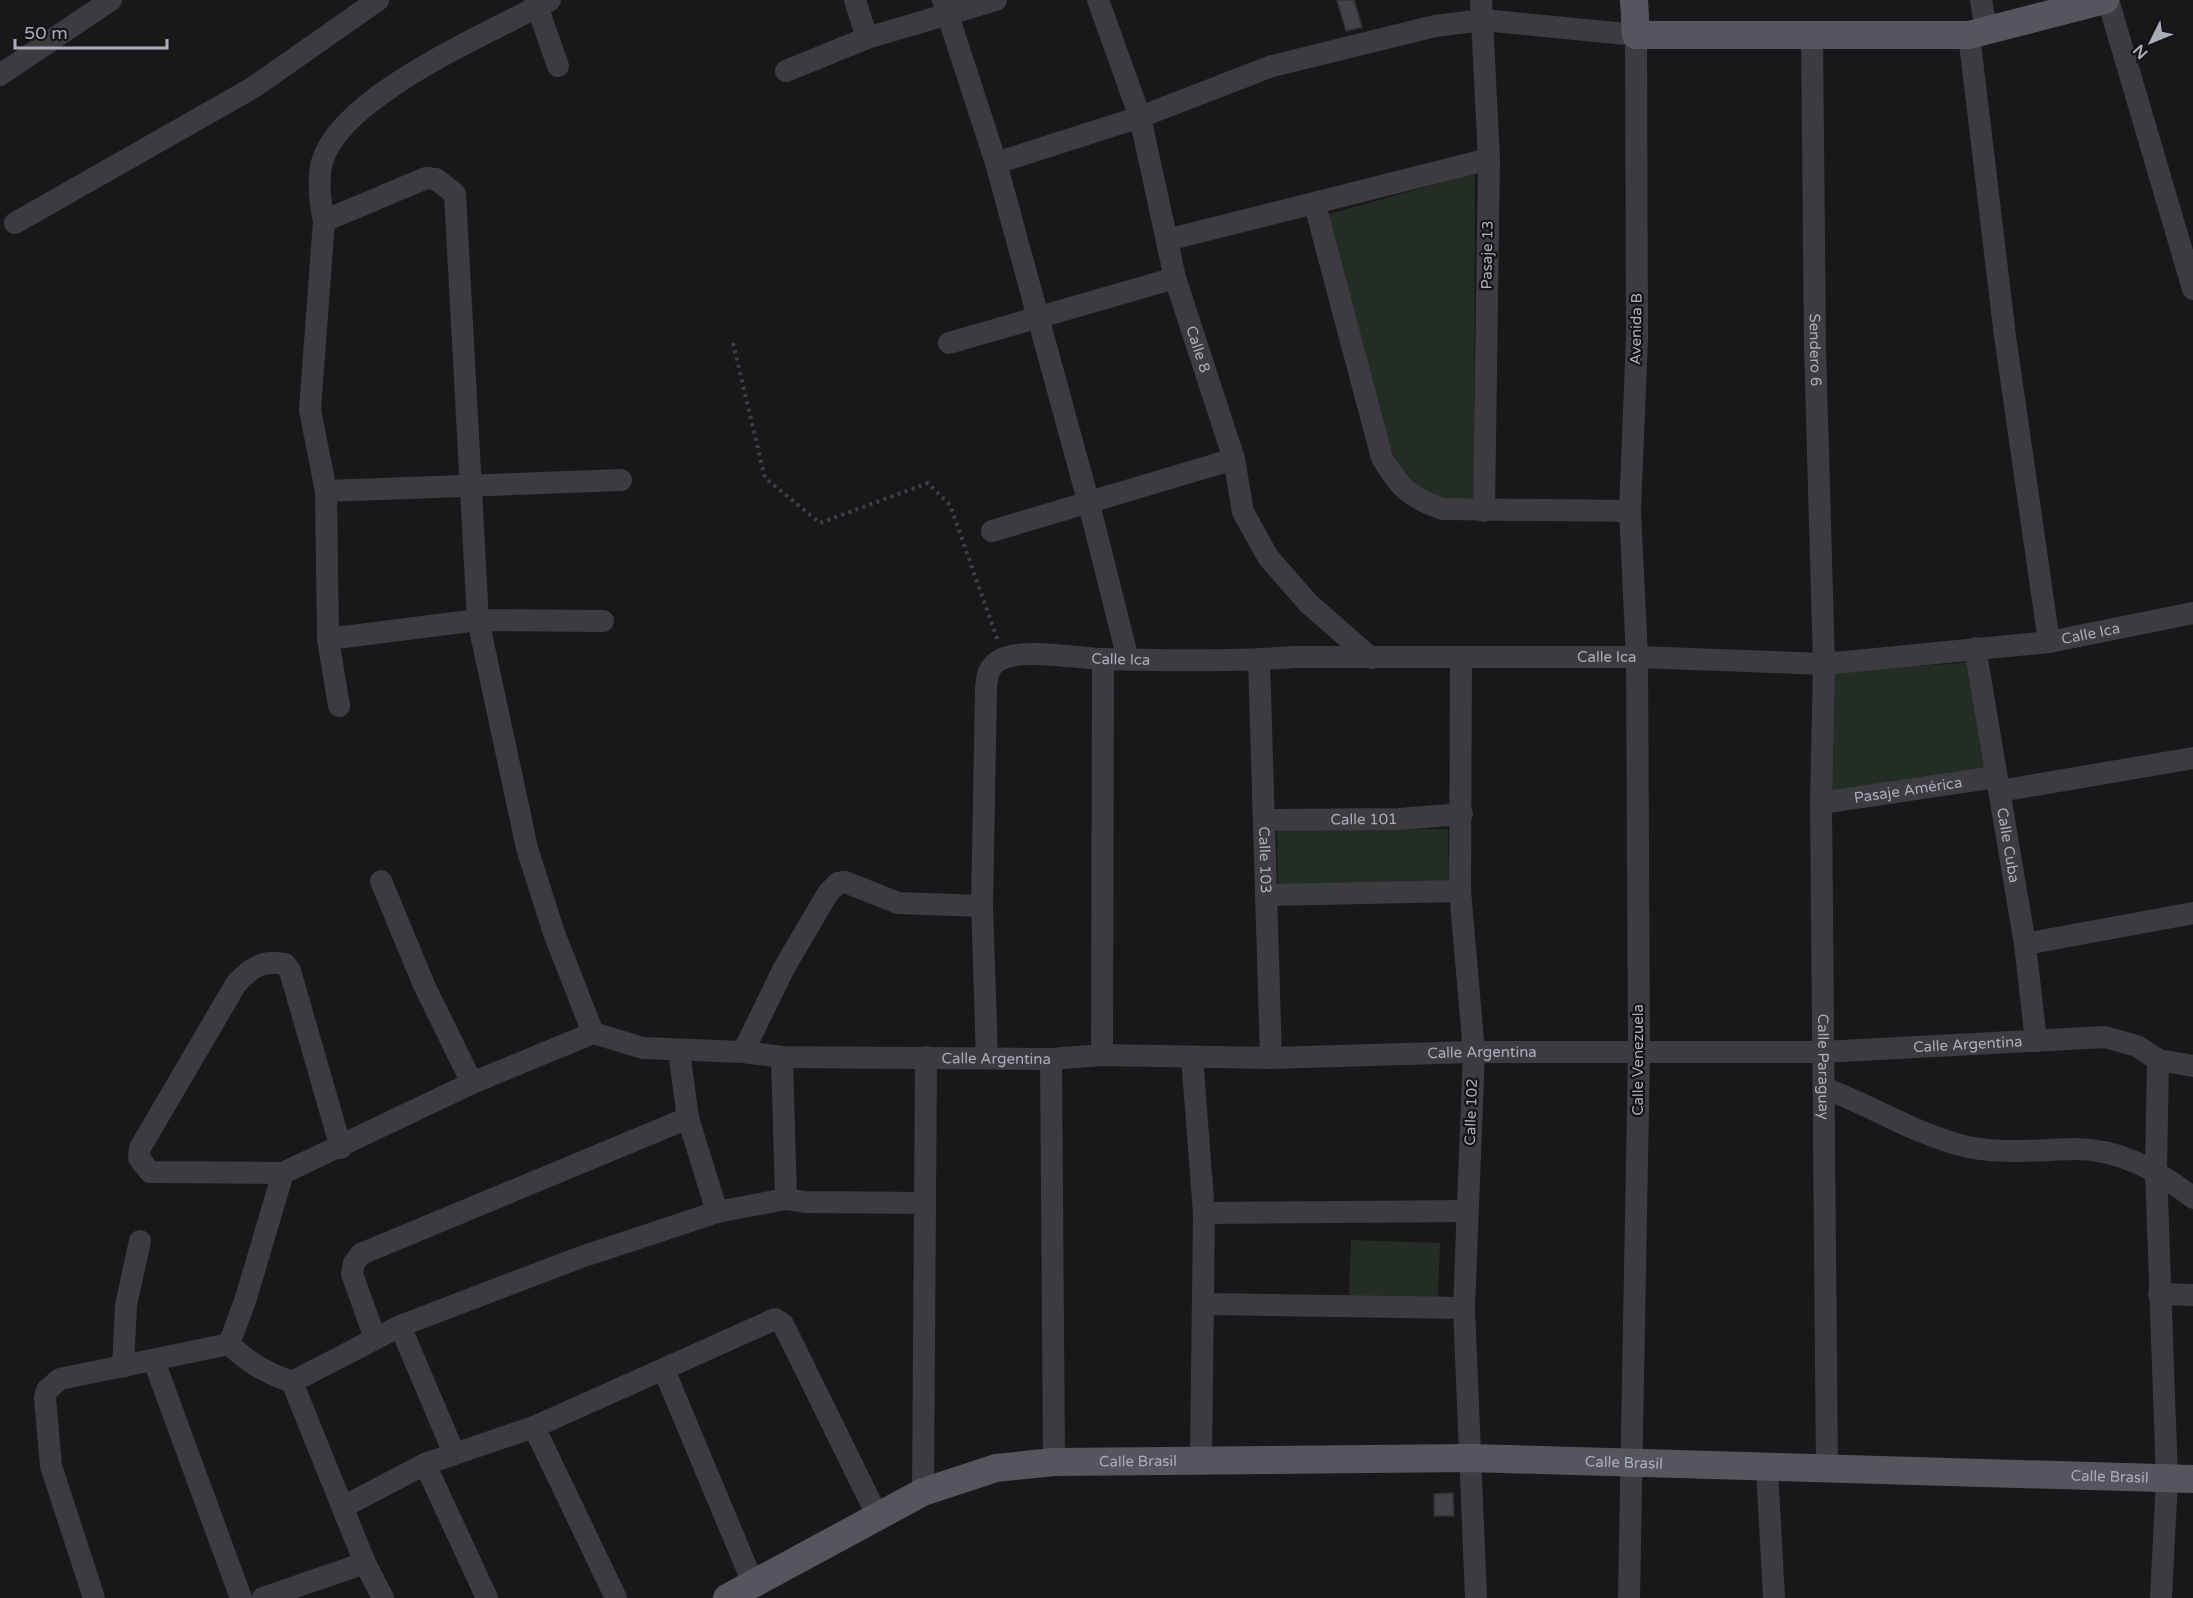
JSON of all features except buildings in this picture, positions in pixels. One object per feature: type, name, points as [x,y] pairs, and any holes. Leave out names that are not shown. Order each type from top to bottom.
[{"type":"main road","name":"Avenida B","points":[[1634,0],[1636,35]]},
{"type":"main road","points":[[1636,35],[1977,33],[2106,0]]},
{"type":"main road","name":"Calle Brasil","points":[[726,1598],[923,1492],[996,1468],[1054,1462],[1470,1458],[1631,1462],[1767,1469],[2180,1479]]},
{"type":"street","points":[[0,75],[111,0]]},
{"type":"street","points":[[15,223],[254,87],[378,0]]},
{"type":"street","points":[[855,0],[867,38]]},
{"type":"street","points":[[786,71],[945,8],[996,0]]},
{"type":"street","name":"Calle 8","points":[[1098,0],[1140,117],[1175,278],[1234,459],[1244,512],[1268,557],[1308,603],[1371,658]]},
{"type":"street","points":[[1981,0],[1977,33],[2005,336],[2049,642]]},
{"type":"street","points":[[2106,0],[2193,289]]},
{"type":"street","points":[[339,706],[328,639],[326,491],[310,410],[324,221],[319,195],[322,162],[338,132],[355,113],[403,79],[541,2],[558,66]]},
{"type":"street","points":[[945,8],[996,163],[1089,504],[1128,658]]},
{"type":"street","points":[[996,163],[1140,117],[1272,66],[1435,26],[1482,10],[1636,35]]},
{"type":"street","name":"Pasaje 13","points":[[1482,10],[1489,159],[1484,511]]},
{"type":"street","name":"Avenida B","points":[[1636,35],[1636,338],[1630,511],[1637,657]]},
{"type":"street","name":"Sendero 6","points":[[1812,35],[1815,347],[1824,664]]},
{"type":"street","points":[[1167,240],[1315,205],[1489,159]]},
{"type":"street","points":[[324,221],[426,178],[436,179],[455,194],[478,620],[527,849],[554,933],[593,1033],[472,1083],[341,1148],[283,1173],[150,1172],[139,1158],[140,1148],[236,984],[254,968],[275,962],[285,964],[290,971],[341,1148]]},
{"type":"street","points":[[1315,205],[1382,458],[1398,485],[1422,501],[1443,508],[1484,511],[1630,511]]},
{"type":"street","points":[[949,343],[1175,278]]},
{"type":"street","points":[[992,531],[1234,459]]},
{"type":"street","points":[[326,491],[621,480]]},
{"type":"street","name":"Calle Ica","points":[[1010,657],[1259,660],[1637,657],[1824,664],[2049,642],[2193,613]]},
{"type":"street","points":[[328,639],[478,620],[603,621]]},
{"type":"street","name":"Calle Cuba","points":[[1975,648],[2025,944],[2036,1041]]},
{"type":"street","points":[[987,1058],[982,906],[987,674],[993,665],[1010,657]]},
{"type":"street","name":"Calle Venezuela","points":[[1629,1598],[1639,1052],[1637,657]]},
{"type":"street","name":"Calle 102","points":[[1461,658],[1460,891],[1473,1052],[1464,1308],[1476,1598]]},
{"type":"street","points":[[1102,1056],[1103,659]]},
{"type":"street","name":"Calle 103","points":[[1259,660],[1271,1058]]},
{"type":"street","name":"Calle Paraguay","points":[[1824,664],[1821,803],[1827,1470]]},
{"type":"street","name":"Pasaje América","points":[[1821,803],[1998,784],[2193,758]]},
{"type":"street","name":"Calle 101","points":[[1265,820],[1400,819],[1462,814]]},
{"type":"street","points":[[381,881],[424,985],[472,1083]]},
{"type":"street","points":[[743,1052],[784,968],[828,893],[838,883],[846,882],[898,903],[982,906]]},
{"type":"street","points":[[1266,895],[1460,891]]},
{"type":"street","points":[[2025,944],[2193,913]]},
{"type":"street","name":"Calle Argentina","points":[[593,1033],[643,1048],[743,1052],[782,1057],[1051,1059],[1102,1056],[1271,1058],[1473,1052],[1823,1052],[2105,1037],[2137,1046],[2158,1060]]},
{"type":"street","points":[[678,1051],[688,1118],[717,1212]]},
{"type":"street","points":[[782,1057],[786,1199]]},
{"type":"street","points":[[923,1492],[926,1057]]},
{"type":"street","points":[[1192,1057],[1204,1213],[1201,1459]]},
{"type":"street","points":[[1051,1059],[1054,1462]]},
{"type":"street","points":[[2161,1598],[2180,1479],[2159,1293],[2156,1171],[2158,1060],[2193,1066]]},
{"type":"street","points":[[1824,1088],[1918,1131],[1968,1147],[2020,1153],[2073,1149],[2117,1156],[2156,1171],[2193,1198]]},
{"type":"street","points":[[375,1338],[352,1274],[354,1263],[361,1254],[688,1118]]},
{"type":"street","points":[[229,1344],[246,1298],[283,1173]]},
{"type":"street","points":[[229,1344],[250,1364],[266,1373],[292,1382],[400,1326],[581,1257],[717,1212],[786,1199],[805,1202],[925,1203]]},
{"type":"street","points":[[1204,1213],[1467,1211]]},
{"type":"street","points":[[123,1367],[126,1305],[140,1241]]},
{"type":"street","points":[[2159,1293],[2193,1295]]},
{"type":"street","points":[[1203,1304],[1464,1308]]},
{"type":"street","points":[[343,1507],[425,1464],[454,1452],[534,1427],[775,1319],[783,1324],[877,1515]]},
{"type":"street","points":[[400,1326],[454,1452]]},
{"type":"street","points":[[94,1598],[51,1466],[45,1398],[47,1390],[60,1379],[229,1344]]},
{"type":"street","points":[[154,1361],[241,1598]]},
{"type":"street","points":[[664,1370],[753,1583]]},
{"type":"street","points":[[292,1382],[365,1563],[383,1598]]},
{"type":"street","points":[[534,1427],[616,1598]]},
{"type":"street","points":[[425,1464],[487,1598]]},
{"type":"street","points":[[1767,1469],[1774,1598]]},
{"type":"street","points":[[263,1598],[365,1563]]},
{"type":"path","points":[[733,343],[765,478],[820,523],[928,483],[950,505],[1010,657]]},
{"type":"shaded area","points":[[1475,173],[1474,502],[1435,499],[1404,478],[1382,431],[1326,215]]},
{"type":"shaded area","points":[[1972,662],[1989,771],[1830,793],[1830,673]]},
{"type":"shaded area","points":[[1448,829],[1449,886],[1278,887],[1277,830]]},
{"type":"shaded area","points":[[1351,1240],[1440,1243],[1438,1299],[1349,1295]]}]
